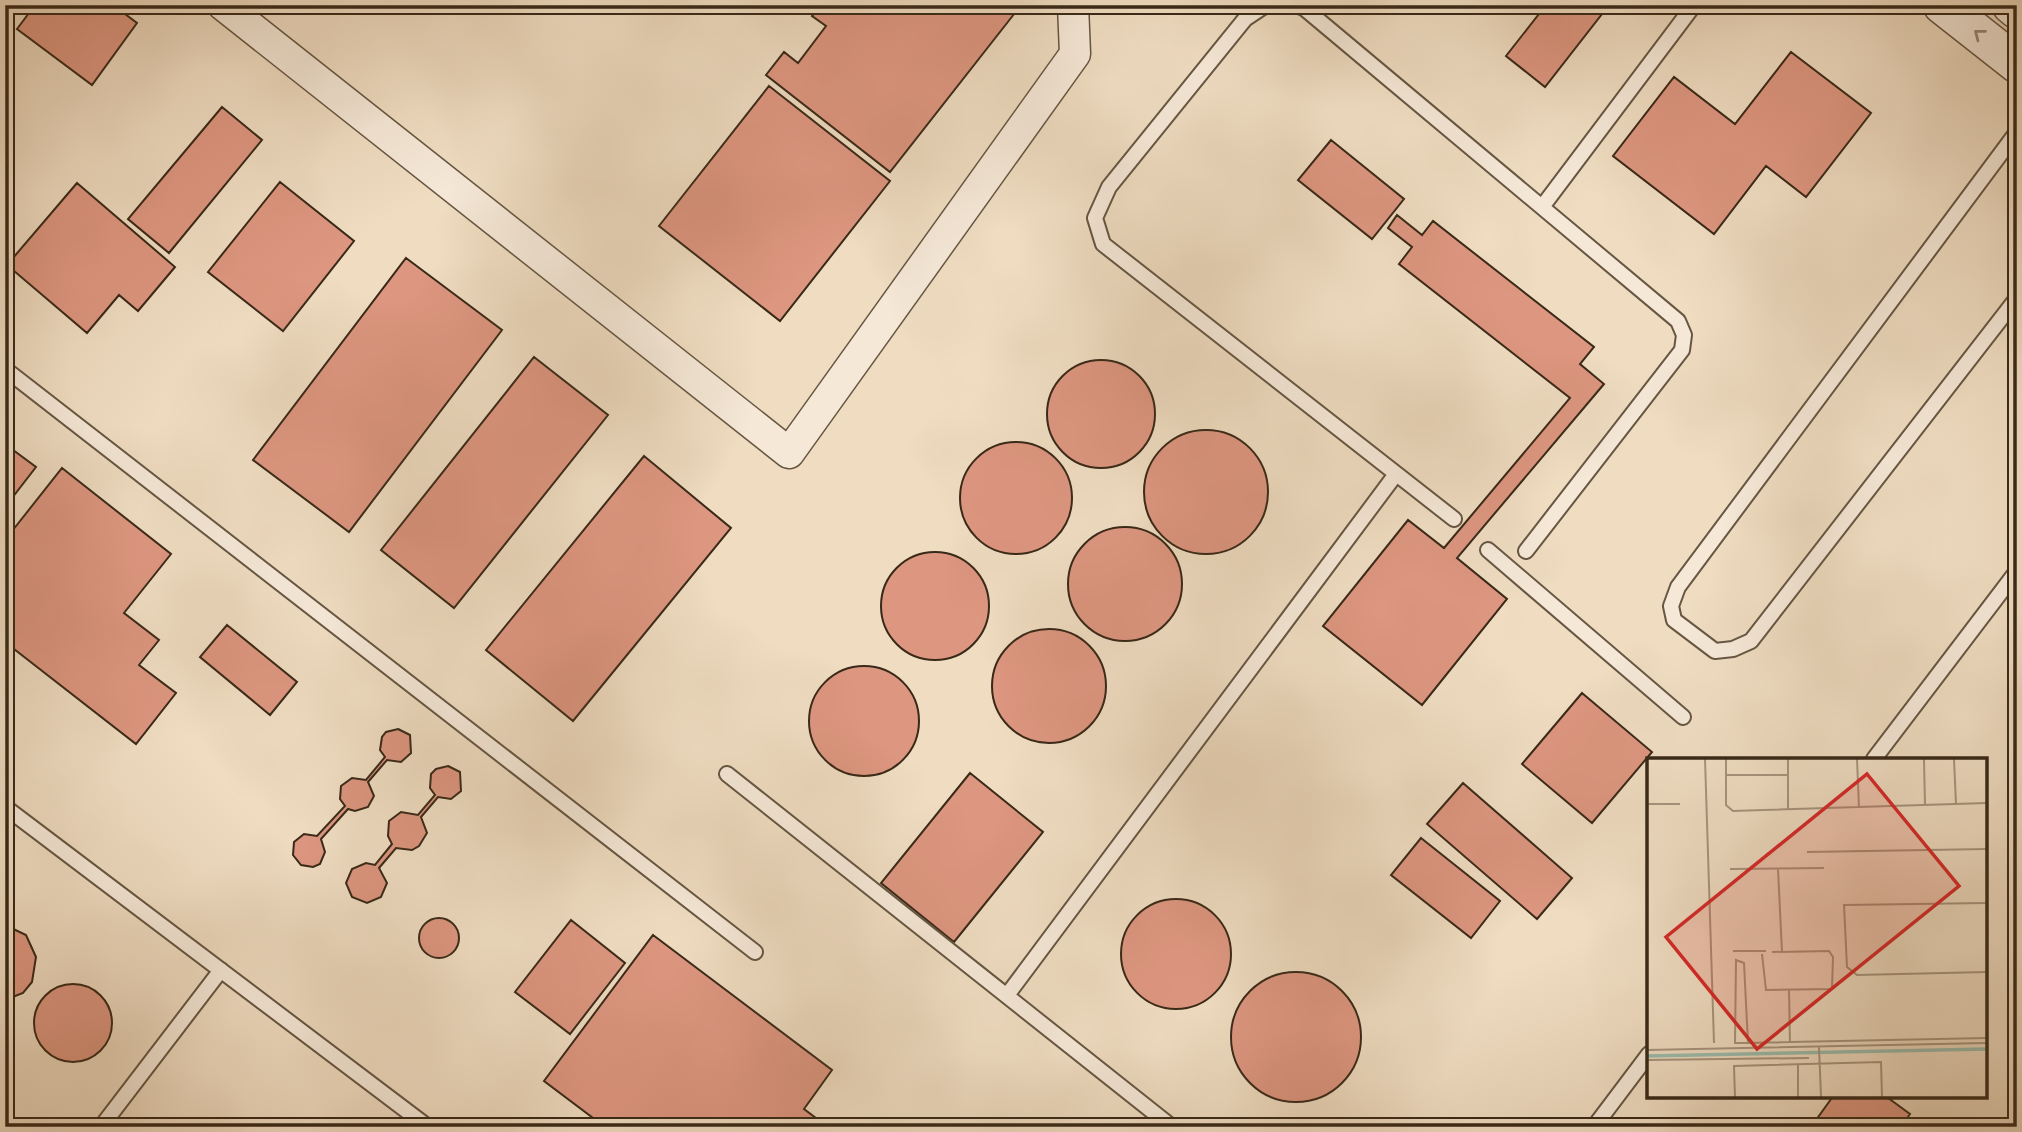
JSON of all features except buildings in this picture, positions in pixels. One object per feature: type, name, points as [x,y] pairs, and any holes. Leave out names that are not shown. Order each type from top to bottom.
[{"type":"street","points":[[222,5],[789,453],[1075,54],[1073,5]]},
{"type":"street","points":[[1942,5],[2017,64]]},
{"type":"street","points":[[2011,5],[2017,10]]},
{"type":"lane","points":[[1266,5],[1245,19],[1109,187],[1096,218],[1103,244],[1454,519]]},
{"type":"lane","points":[[1296,5],[1304,8],[1678,321],[1685,335],[1682,350],[1526,551]]},
{"type":"lane","points":[[1542,208],[1694,5]]},
{"type":"lane","points":[[2017,132],[1678,587],[1671,606],[1674,620],[1715,651],[1733,649],[1751,641],[2017,298]]},
{"type":"lane","points":[[5,369],[755,952]]},
{"type":"lane","points":[[1008,994],[1396,474]]},
{"type":"lane","points":[[1488,550],[1683,717]]},
{"type":"lane","points":[[1875,758],[2017,571]]},
{"type":"lane","points":[[727,774],[1008,994],[1172,1127]]},
{"type":"lane","points":[[5,807],[428,1127]]},
{"type":"lane","points":[[101,1127],[220,970]]},
{"type":"lane","points":[[1594,1127],[1647,1057]]}]
